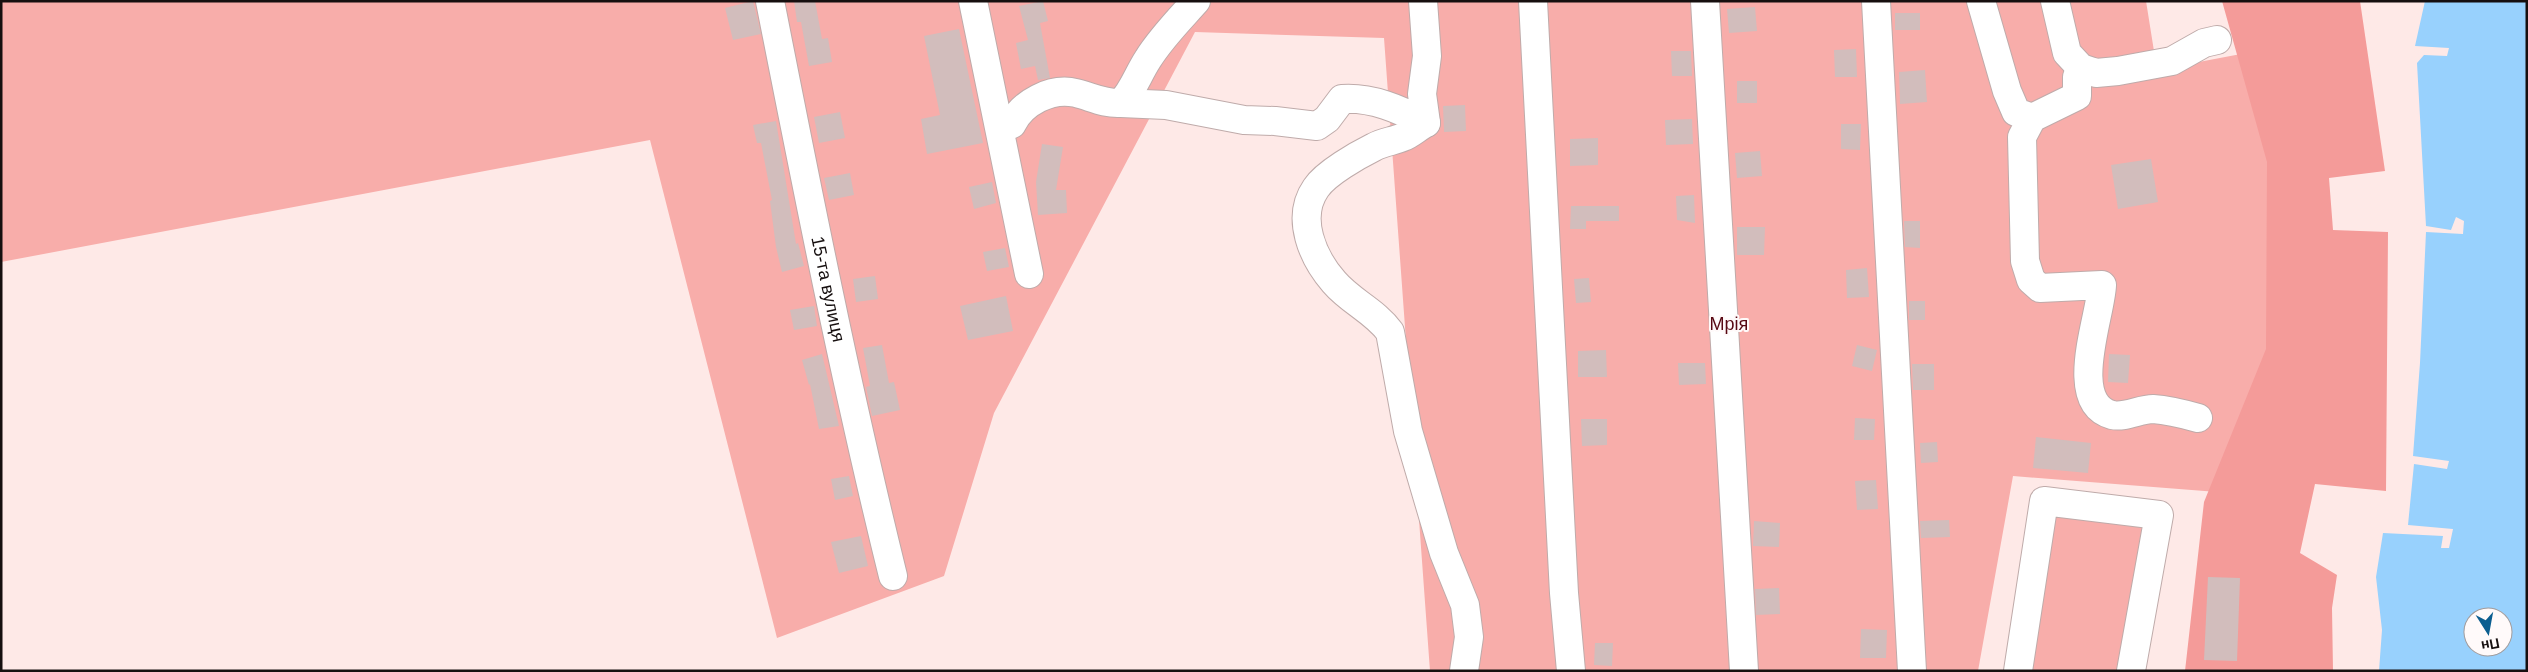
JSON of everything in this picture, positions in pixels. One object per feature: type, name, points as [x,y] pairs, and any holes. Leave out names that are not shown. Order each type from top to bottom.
[{"type":"street","name":"15-та вулиця","points":[[770,1],[833,316],[860,441],[893,576]]},
{"type":"street","points":[[973,1],[1029,274]]},
{"type":"street","points":[[1121,103],[1128,96],[1147,60],[1163,38],[1196,1]]},
{"type":"street","points":[[1422,1],[1427,56],[1422,94],[1426,123]]},
{"type":"street","points":[[1533,1],[1564,592],[1571,671]]},
{"type":"street","points":[[1706,1],[1744,671]]},
{"type":"street","points":[[1876,1],[1912,671]]},
{"type":"street","points":[[1980,1],[2007,91],[2016,112],[2032,118]]},
{"type":"street","points":[[2055,1],[2067,53],[2082,68],[2096,73],[2118,71],[2172,60],[2204,44],[2217,40]]},
{"type":"street","points":[[2082,68],[2077,77],[2077,96],[2032,118],[2022,137],[2025,261],[2032,280],[2040,288],[2102,285],[2088,375],[2089,392],[2099,406],[2112,415],[2152,409],[2198,418]]},
{"type":"street","points":[[1000,129],[1012,124],[1017,113],[1031,101],[1054,94],[1075,92],[1109,104],[1166,105],[1244,120],[1317,126],[1327,119],[1342,100],[1355,98],[1391,106],[1426,123]]},
{"type":"street","points":[[1426,123],[1404,136],[1375,146],[1331,172],[1315,189],[1309,206],[1306,229],[1321,265],[1334,282],[1350,300],[1380,319],[1390,332],[1408,430],[1444,554],[1465,605],[1469,638],[1464,671]]},
{"type":"street","points":[[2018,671],[2044,501],[2159,515],[2131,671]]},
{"type":"green space","name":"Мрія","points":[[1,1],[2146,1],[2157,70],[2288,45],[2318,296],[2230,493],[2013,476],[1978,671],[1430,671],[1384,38],[1195,32],[994,413],[944,576],[777,638],[650,140],[1,262]]},
{"type":"green space","points":[[2044,501],[2159,515],[2131,671],[2018,671]]},
{"type":"shaded area","points":[[2222,1],[2360,1],[2385,171],[2329,178],[2333,230],[2388,232],[2386,491],[2315,484],[2300,553],[2337,575],[2332,608],[2333,671],[2185,671],[2204,502],[2266,349],[2267,162]]},
{"type":"water","points":[[2425,1],[2527,1],[2527,671],[2379,671],[2382,630],[2376,577],[2383,533],[2443,536],[2441,548],[2449,548],[2453,529],[2408,525],[2414,464],[2447,469],[2449,461],[2413,456],[2420,363],[2426,232],[2463,234],[2464,221],[2456,217],[2451,230],[2426,226],[2417,63],[2424,55],[2447,56],[2449,48],[2415,46]]},
{"type":"building","points":[[753,1],[761,34],[733,40],[725,8]]},
{"type":"building","points":[[794,1],[815,1],[822,39],[828,38],[832,62],[809,66],[801,22],[797,22]]},
{"type":"building","points":[[1043,1],[1048,21],[1040,23],[1050,78],[1038,80],[1035,66],[1021,69],[1016,43],[1028,40],[1019,6]]},
{"type":"building","points":[[1755,7],[1757,31],[1729,33],[1727,9]]},
{"type":"building","points":[[1895,13],[1920,13],[1920,30],[1895,30]]},
{"type":"building","points":[[959,29],[983,143],[927,154],[921,119],[940,115],[924,36]]},
{"type":"building","points":[[1856,49],[1857,77],[1835,77],[1834,50]]},
{"type":"building","points":[[1671,51],[1691,51],[1692,76],[1672,76]]},
{"type":"building","points":[[1925,70],[1927,102],[1900,104],[1899,72]]},
{"type":"building","points":[[1737,81],[1757,81],[1757,103],[1737,103]]},
{"type":"building","points":[[1465,105],[1466,131],[1444,132],[1443,106]]},
{"type":"building","points":[[840,112],[845,138],[819,143],[814,117]]},
{"type":"building","points":[[1692,119],[1693,144],[1666,145],[1665,120]]},
{"type":"building","points":[[776,121],[796,244],[798,243],[804,266],[782,272],[776,247],[770,201],[772,200],[761,143],[757,143],[753,125]]},
{"type":"building","points":[[1841,124],[1861,124],[1860,150],[1841,149]]},
{"type":"building","points":[[1598,138],[1598,165],[1570,166],[1570,139]]},
{"type":"building","points":[[1042,144],[1063,147],[1056,190],[1066,190],[1067,213],[1038,215],[1036,182]]},
{"type":"building","points":[[1760,151],[1762,176],[1737,178],[1735,153]]},
{"type":"building","points":[[2151,159],[2158,202],[2118,209],[2111,165]]},
{"type":"building","points":[[850,173],[854,195],[829,200],[824,178]]},
{"type":"building","points":[[992,182],[996,203],[974,209],[969,187]]},
{"type":"building","points":[[1694,195],[1695,223],[1677,220],[1676,196]]},
{"type":"building","points":[[1571,206],[1619,206],[1619,221],[1586,221],[1586,229],[1570,229]]},
{"type":"building","points":[[1904,221],[1920,221],[1920,248],[1905,247]]},
{"type":"building","points":[[1737,227],[1765,227],[1764,255],[1737,255]]},
{"type":"building","points":[[1005,248],[1009,267],[987,271],[983,252]]},
{"type":"building","points":[[1867,268],[1869,297],[1847,298],[1846,270]]},
{"type":"building","points":[[875,276],[878,299],[856,302],[853,279]]},
{"type":"building","points":[[1589,278],[1591,302],[1576,303],[1574,279]]},
{"type":"building","points":[[1006,296],[1013,331],[968,340],[960,306]]},
{"type":"building","points":[[1909,301],[1925,301],[1925,320],[1909,320]]},
{"type":"building","points":[[814,306],[817,326],[794,330],[790,310]]},
{"type":"building","points":[[882,345],[889,383],[894,382],[900,410],[872,416],[866,387],[870,386],[863,348]]},
{"type":"building","points":[[1857,345],[1877,350],[1872,371],[1852,366]]},
{"type":"building","points":[[1606,350],[1607,377],[1578,377],[1578,351]]},
{"type":"building","points":[[822,354],[839,426],[819,429],[810,384],[802,360]]},
{"type":"building","points":[[2109,354],[2130,355],[2128,383],[2108,382]]},
{"type":"building","points":[[1678,363],[1705,363],[1706,384],[1679,385]]},
{"type":"building","points":[[1912,364],[1934,364],[1934,390],[1913,390]]},
{"type":"building","points":[[1855,418],[1875,419],[1874,440],[1854,440]]},
{"type":"building","points":[[1581,419],[1607,419],[1607,445],[1582,446]]},
{"type":"building","points":[[2036,437],[2091,443],[2088,473],[2033,468]]},
{"type":"building","points":[[1937,442],[1938,462],[1921,463],[1920,443]]},
{"type":"building","points":[[849,476],[853,496],[835,500],[831,479]]},
{"type":"building","points":[[1876,480],[1878,509],[1857,510],[1855,481]]},
{"type":"building","points":[[1949,520],[1950,537],[1921,538],[1920,521]]},
{"type":"building","points":[[1754,521],[1780,523],[1779,547],[1753,546]]},
{"type":"building","points":[[861,536],[868,566],[839,573],[831,542]]},
{"type":"building","points":[[2208,577],[2240,578],[2237,661],[2204,660]]},
{"type":"building","points":[[1779,588],[1780,614],[1756,615],[1755,589]]},
{"type":"building","points":[[1861,629],[1887,630],[1886,658],[1860,658]]},
{"type":"building","points":[[1595,643],[1613,643],[1612,666],[1594,665]]}]
